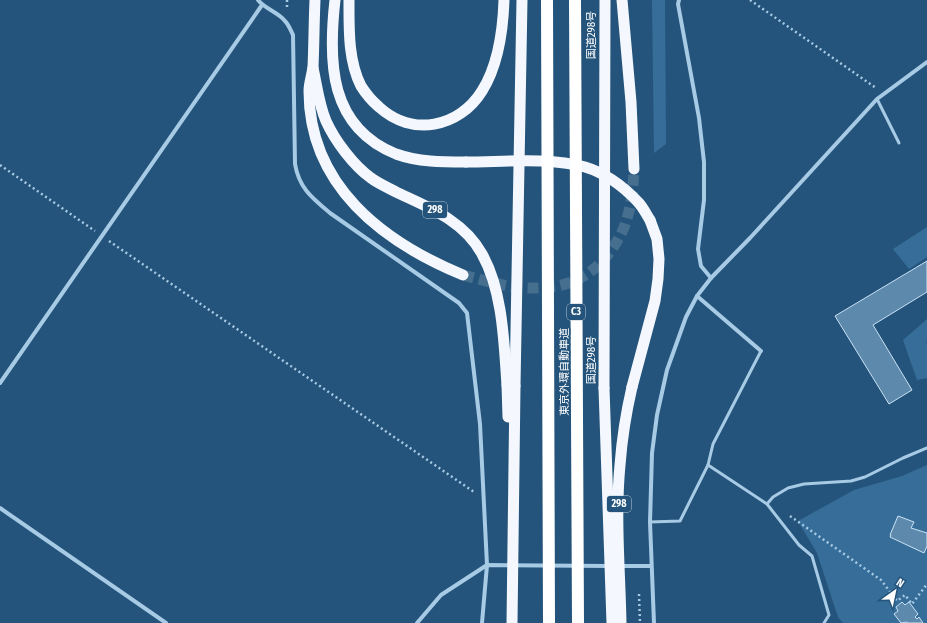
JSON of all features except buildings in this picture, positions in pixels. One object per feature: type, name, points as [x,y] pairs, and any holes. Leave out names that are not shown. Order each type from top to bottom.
[{"type":"highway","name":"298","points":[[315,0],[313,68],[309,90],[314,134],[321,155],[333,177],[348,199],[368,218],[414,251],[439,265],[463,275]]},
{"type":"highway","name":"298","points":[[335,0],[331,54],[337,92],[353,122],[366,136],[397,154],[415,159],[436,162],[537,161],[563,163],[585,167],[604,175],[623,188],[639,203],[650,220],[657,239],[659,259],[658,279],[655,301],[632,387],[624,427],[620,466],[618,516],[621,623]]},
{"type":"highway","points":[[349,0],[349,38],[356,72],[362,87],[372,101],[387,115],[403,123],[421,126],[439,124],[455,117],[471,105],[483,90],[491,74],[497,53],[503,26],[504,0]]},
{"type":"highway","name":"298","points":[[512,623],[513,574],[511,385],[522,0]]},
{"type":"highway","name":"東京外環自動車道","points":[[547,0],[549,623]]},
{"type":"highway","name":"東京外環自動車道","points":[[575,0],[578,623]]},
{"type":"highway","name":"国道298号","points":[[605,0],[604,388],[612,623]]},
{"type":"highway","points":[[622,0],[631,102],[634,169]]},
{"type":"highway","name":"298","points":[[313,68],[326,122],[353,162],[372,179],[434,209],[449,219],[474,241],[483,255],[495,290],[500,312],[511,385]]},
{"type":"street","points":[[258,0],[262,5],[280,16],[286,22],[293,35],[295,164],[297,177],[310,197],[330,213],[459,303],[467,314],[480,424],[487,565],[482,623]]},
{"type":"street","points":[[679,0],[678,4],[699,118],[704,162],[704,200],[698,249],[701,266],[711,278]]},
{"type":"street","points":[[0,383],[262,5]]},
{"type":"street","points":[[654,623],[650,522],[652,453],[657,415],[667,370],[686,317],[697,296],[711,278],[750,238],[877,99],[927,62]]},
{"type":"street","points":[[697,296],[761,351]]},
{"type":"street","points":[[0,508],[166,623]]},
{"type":"street","points":[[417,623],[441,595],[487,565],[651,566]]},
{"type":"lane","points":[[877,99],[899,143]]},
{"type":"lane","points":[[650,522],[680,521],[708,465],[714,444],[761,351]]},
{"type":"lane","points":[[767,504],[773,497],[788,488],[804,484],[851,481],[865,477],[927,448]]},
{"type":"lane","points":[[708,465],[767,504],[798,545],[812,556],[829,615],[824,623]]},
{"type":"path","points":[[750,0],[883,94]]},
{"type":"path","points":[[0,165],[483,498]]},
{"type":"path","points":[[793,518],[881,580],[897,601],[905,595],[912,604],[927,584]]},
{"type":"path","points":[[639,594],[640,623]]},
{"type":"shaded area","points":[[652,0],[665,0],[666,144],[654,153]]},
{"type":"shaded area","points":[[927,227],[927,257],[909,269],[893,249]]},
{"type":"shaded area","points":[[927,319],[927,378],[917,380],[903,340]]},
{"type":"shaded area","points":[[927,465],[927,623],[843,623],[838,617],[817,553],[798,521],[854,490],[902,476]]},
{"type":"tunnel","points":[[463,275],[508,286],[546,288],[566,284],[588,273],[605,258],[615,245],[622,232],[628,217],[634,169]]}]
